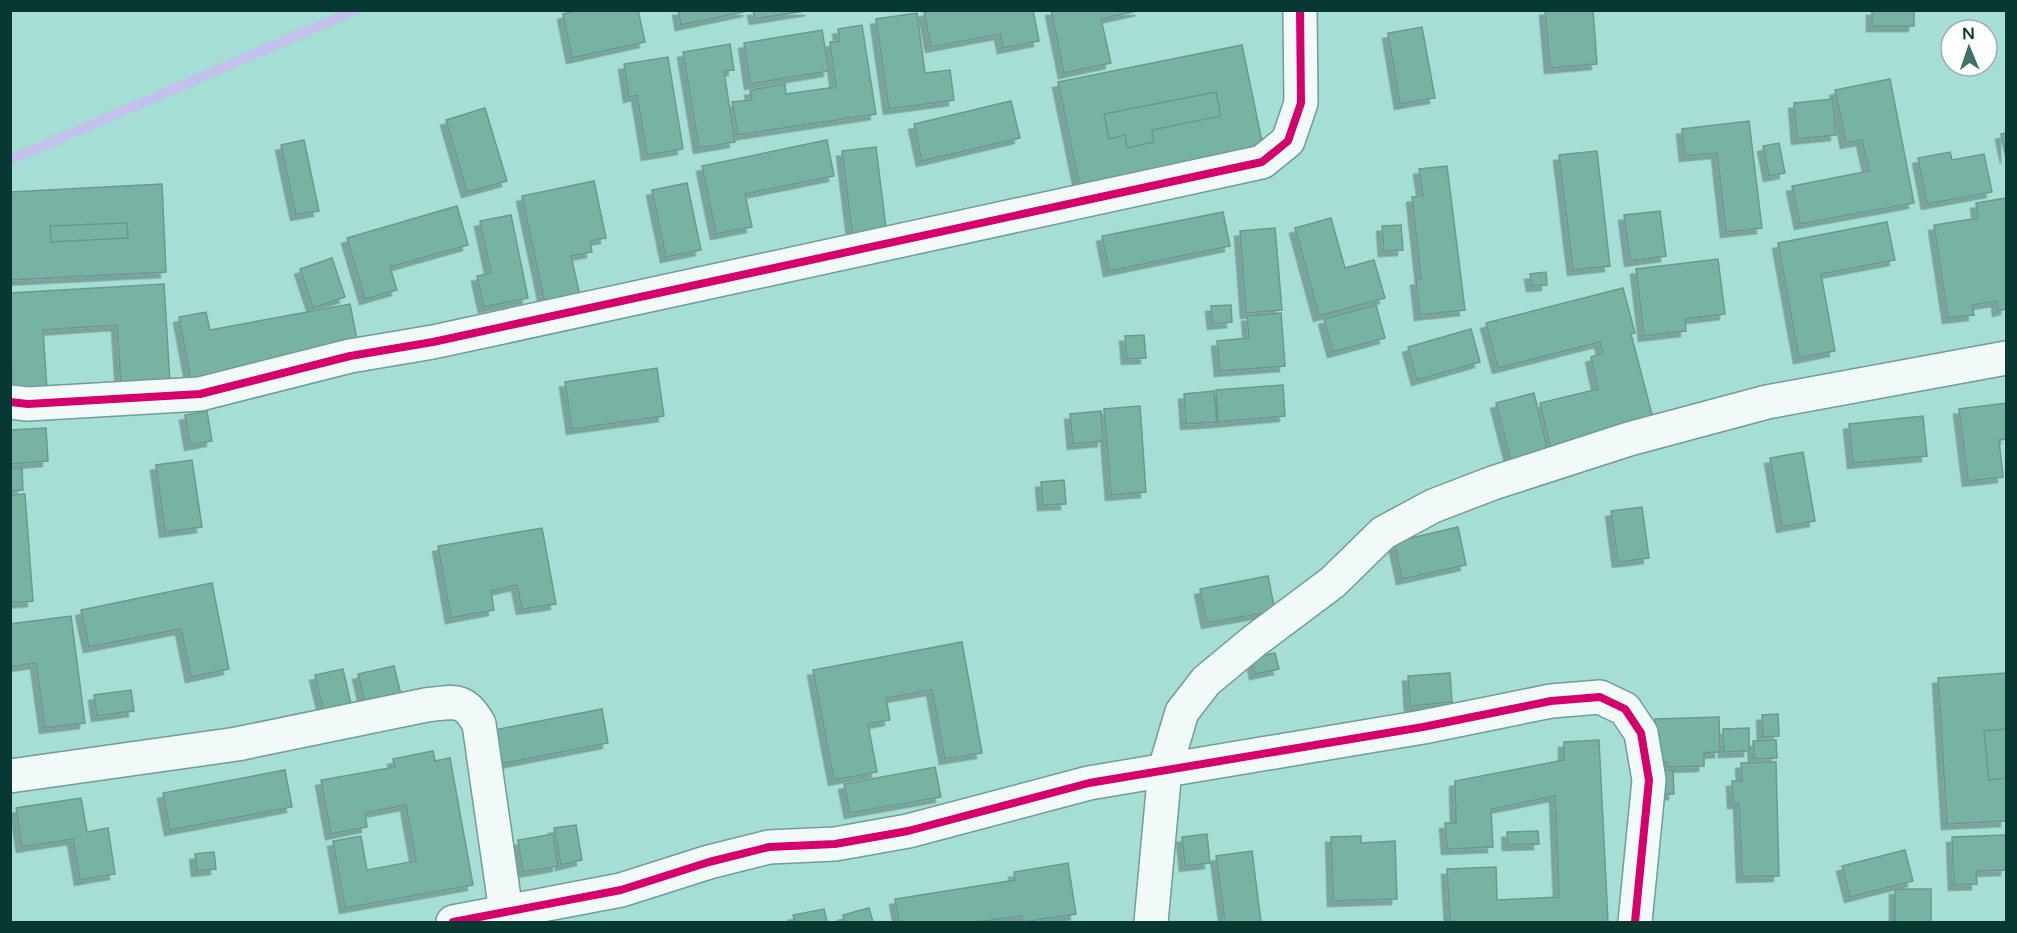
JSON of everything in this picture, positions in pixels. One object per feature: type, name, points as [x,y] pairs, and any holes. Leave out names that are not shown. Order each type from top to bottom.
[{"type":"street","points":[[10,402],[28,404],[200,394],[350,356],[433,342],[1262,162],[1288,141],[1301,103],[1300,10]]},
{"type":"street","points":[[1151,922],[1165,769],[1182,712],[1206,681],[1253,642],[1333,582],[1383,533],[1434,506],[1493,483],[1629,439],[1767,402],[2007,358]]},
{"type":"street","points":[[453,922],[621,890],[709,862],[770,847],[835,844],[909,831],[1089,783],[1165,769],[1254,757],[1333,741],[1423,727],[1551,701],[1600,696],[1625,709],[1641,733],[1649,780],[1635,922]]},
{"type":"street","points":[[10,776],[237,744],[426,705],[456,702],[470,708],[479,724],[506,912]]},
{"type":"building","points":[[579,10],[638,10],[645,42],[572,58],[563,14]]},
{"type":"building","points":[[678,10],[748,10],[748,11],[681,25]]},
{"type":"building","points":[[753,10],[811,10],[755,19]]},
{"type":"building","points":[[930,10],[1033,10],[1039,41],[1003,48],[1000,34],[931,47],[924,12]]},
{"type":"building","points":[[1051,10],[1141,10],[1101,19],[1111,63],[1064,73]]},
{"type":"building","points":[[1545,10],[1593,10],[1597,64],[1550,68]]},
{"type":"building","points":[[1872,10],[1914,10],[1914,26],[1872,26]]},
{"type":"building","points":[[917,13],[925,73],[950,70],[954,100],[889,109],[876,19]]},
{"type":"building","points":[[862,25],[876,114],[738,135],[732,102],[752,100],[750,90],[785,84],[786,94],[836,87],[830,42],[840,41],[838,29]]},
{"type":"building","points":[[1422,27],[1435,98],[1400,104],[1388,33]]},
{"type":"building","points":[[822,30],[829,71],[750,84],[744,43]]},
{"type":"building","points":[[730,44],[734,70],[724,71],[735,142],[699,148],[683,52]]},
{"type":"building","points":[[1242,45],[1265,156],[1081,193],[1058,82]],"holes":[[[1216,92],[1221,116],[1152,130],[1154,142],[1127,148],[1125,135],[1109,139],[1104,114]]]},
{"type":"building","points":[[668,57],[683,149],[647,155],[637,95],[629,97],[624,64]]},
{"type":"building","points":[[1890,79],[1914,203],[1800,224],[1792,186],[1869,171],[1862,140],[1846,143],[1835,90]]},
{"type":"building","points":[[1216,92],[1221,116],[1152,130],[1154,142],[1127,148],[1125,135],[1109,139],[1104,114]]},
{"type":"building","points":[[1833,99],[1836,135],[1797,139],[1794,103]]},
{"type":"building","points":[[1011,101],[1020,138],[922,161],[914,124]]},
{"type":"building","points":[[485,108],[507,181],[467,192],[446,120]]},
{"type":"building","points":[[1749,121],[1762,228],[1726,232],[1717,153],[1685,156],[1682,129]]},
{"type":"building","points":[[2006,133],[2006,158],[2001,134]]},
{"type":"building","points":[[304,140],[319,211],[296,215],[281,145]]},
{"type":"building","points":[[827,140],[834,176],[745,194],[752,227],[716,234],[702,166]]},
{"type":"building","points":[[1779,143],[1785,173],[1769,176],[1763,146]]},
{"type":"building","points":[[876,147],[887,236],[853,240],[842,151]]},
{"type":"building","points":[[1597,151],[1610,266],[1573,270],[1559,155]]},
{"type":"building","points":[[1950,152],[1952,160],[1984,154],[1992,192],[1927,204],[1918,158]]},
{"type":"building","points":[[1447,166],[1465,310],[1420,315],[1416,280],[1421,279],[1412,197],[1423,196],[1419,169]]},
{"type":"building","points":[[594,181],[606,238],[590,241],[592,252],[571,256],[580,296],[545,304],[522,196]]},
{"type":"building","points":[[687,183],[701,250],[666,257],[652,190]]},
{"type":"building","points":[[162,184],[166,272],[10,280],[10,192]],"holes":[[[127,223],[128,238],[51,242],[50,226]]]},
{"type":"building","points":[[2006,198],[2006,309],[1998,311],[1997,301],[1972,305],[1974,315],[1948,318],[1934,225],[1978,218],[1976,203]]},
{"type":"building","points":[[457,206],[468,245],[390,267],[397,290],[365,299],[347,238]]},
{"type":"building","points":[[1660,211],[1666,256],[1630,261],[1624,215]]},
{"type":"building","points":[[1223,212],[1230,246],[1109,271],[1102,236]]},
{"type":"building","points":[[511,215],[528,298],[484,307],[477,276],[491,273],[480,221]]},
{"type":"building","points":[[1331,218],[1345,268],[1374,260],[1385,298],[1319,316],[1295,228]]},
{"type":"building","points":[[1887,222],[1895,260],[1821,274],[1835,351],[1799,358],[1778,243]]},
{"type":"building","points":[[127,223],[128,238],[51,242],[50,226]]},
{"type":"building","points":[[1401,225],[1403,250],[1384,251],[1382,226]]},
{"type":"building","points":[[1275,228],[1282,310],[1246,313],[1240,231]]},
{"type":"building","points":[[332,258],[345,297],[313,308],[300,269]]},
{"type":"building","points":[[1718,259],[1725,314],[1685,319],[1686,331],[1644,336],[1636,269]]},
{"type":"building","points":[[1546,272],[1547,285],[1532,286],[1530,274]]},
{"type":"building","points":[[164,284],[170,382],[121,385],[117,325],[43,330],[47,389],[12,391],[10,293]]},
{"type":"building","points":[[1623,288],[1635,333],[1631,334],[1655,426],[1551,451],[1540,403],[1598,389],[1591,357],[1603,353],[1600,342],[1498,368],[1486,323]]},
{"type":"building","points":[[350,304],[359,350],[191,381],[179,317],[206,312],[210,330]]},
{"type":"building","points":[[1231,305],[1232,322],[1213,324],[1211,306]]},
{"type":"building","points":[[1376,305],[1385,338],[1333,352],[1324,319]]},
{"type":"building","points":[[1281,313],[1285,366],[1220,371],[1217,341],[1249,338],[1247,316]]},
{"type":"building","points":[[1471,329],[1480,362],[1417,380],[1408,347]]},
{"type":"building","points":[[1144,335],[1146,358],[1127,359],[1125,336]]},
{"type":"building","points":[[657,368],[664,416],[572,429],[565,382]]},
{"type":"building","points":[[1283,385],[1285,416],[1218,422],[1216,390]]},
{"type":"building","points":[[1214,391],[1217,422],[1186,424],[1184,394]]},
{"type":"building","points":[[1534,393],[1548,452],[1511,461],[1496,403]]},
{"type":"building","points":[[2006,403],[2006,439],[1999,440],[2003,477],[1968,481],[1959,409]]},
{"type":"building","points":[[1140,406],[1146,492],[1111,495],[1104,409]]},
{"type":"building","points":[[207,411],[212,441],[190,445],[185,415]]},
{"type":"building","points":[[1101,411],[1103,441],[1073,444],[1070,414]]},
{"type":"building","points":[[1923,416],[1927,456],[1853,463],[1849,424]]},
{"type":"building","points":[[46,428],[48,461],[10,464],[10,430]]},
{"type":"building","points":[[1803,452],[1815,521],[1782,527],[1770,458]]},
{"type":"building","points":[[192,460],[202,527],[165,532],[156,465]]},
{"type":"building","points":[[10,468],[22,468],[23,490],[10,491]]},
{"type":"building","points":[[1064,480],[1066,504],[1043,505],[1041,482]]},
{"type":"building","points":[[25,494],[33,601],[10,603],[10,495]]},
{"type":"building","points":[[1642,507],[1649,558],[1618,562],[1611,511]]},
{"type":"building","points":[[1458,527],[1466,565],[1402,579],[1394,542]]},
{"type":"building","points":[[542,528],[556,604],[522,609],[517,585],[491,591],[494,610],[451,618],[438,546]]},
{"type":"building","points":[[1268,576],[1275,611],[1207,623],[1200,589]]},
{"type":"building","points":[[212,583],[229,669],[191,677],[181,629],[89,647],[81,610]]},
{"type":"building","points":[[71,616],[85,723],[45,728],[36,663],[10,667],[10,624]]},
{"type":"building","points":[[962,642],[982,753],[945,759],[932,690],[886,698],[890,720],[868,724],[877,772],[834,780],[813,670]]},
{"type":"building","points":[[1275,653],[1279,669],[1255,674],[1252,657]]},
{"type":"building","points":[[394,666],[401,695],[365,704],[358,674]]},
{"type":"building","points":[[343,669],[352,709],[325,716],[315,675]]},
{"type":"building","points":[[1450,673],[1452,702],[1410,706],[1408,676]]},
{"type":"building","points":[[2006,673],[2006,729],[1984,731],[1989,780],[2006,778],[2006,821],[1947,824],[1938,678]]},
{"type":"building","points":[[131,690],[134,711],[97,716],[94,695]]},
{"type":"building","points":[[602,709],[608,743],[500,764],[494,730]]},
{"type":"building","points":[[1778,714],[1779,736],[1763,737],[1762,715]]},
{"type":"building","points":[[1719,717],[1720,752],[1704,753],[1704,766],[1668,767],[1667,762],[1656,762],[1655,719]]},
{"type":"building","points":[[1749,728],[1749,751],[1724,752],[1723,729]]},
{"type":"building","points":[[2006,729],[2006,778],[1989,780],[1984,731]]},
{"type":"building","points":[[1599,740],[1608,922],[1450,922],[1447,869],[1496,867],[1497,900],[1559,897],[1555,796],[1491,809],[1493,847],[1447,849],[1445,823],[1456,823],[1455,781],[1564,760],[1564,742]]},
{"type":"building","points":[[1776,740],[1777,758],[1754,759],[1753,741]]},
{"type":"building","points":[[433,751],[435,761],[450,758],[473,885],[345,908],[333,841],[361,836],[367,870],[416,861],[406,805],[365,813],[367,827],[331,834],[321,780],[395,767],[393,759]]},
{"type":"building","points":[[1776,762],[1779,876],[1742,877],[1739,803],[1733,803],[1732,781],[1742,781],[1741,763]]},
{"type":"building","points":[[935,767],[941,797],[850,813],[844,784]]},
{"type":"building","points":[[285,770],[292,807],[170,830],[163,793]]},
{"type":"building","points":[[1673,770],[1674,794],[1660,794],[1659,771]]},
{"type":"building","points":[[81,798],[87,832],[108,828],[115,874],[80,880],[73,839],[22,847],[16,808]]},
{"type":"building","points":[[576,825],[582,860],[561,865],[554,828]]},
{"type":"building","points":[[1538,831],[1539,844],[1508,845],[1507,832]]},
{"type":"building","points":[[553,834],[558,866],[523,872],[518,840]]},
{"type":"building","points":[[1207,834],[1210,863],[1185,866],[1182,837]]},
{"type":"building","points":[[2006,835],[2006,870],[1976,871],[1977,884],[1954,885],[1952,837]]},
{"type":"building","points":[[1361,836],[1361,843],[1395,841],[1397,899],[1333,901],[1331,837]]},
{"type":"building","points":[[1905,850],[1913,881],[1850,897],[1842,866]]},
{"type":"building","points":[[1252,851],[1261,922],[1225,922],[1216,856]]},
{"type":"building","points":[[214,852],[216,869],[197,871],[195,854]]},
{"type":"building","points":[[1068,863],[1076,914],[1023,922],[1021,916],[977,922],[899,922],[895,899],[1015,880],[1014,872]]},
{"type":"building","points":[[1895,889],[1931,889],[1931,922],[1895,922]]},
{"type":"building","points":[[869,908],[873,922],[844,922],[843,915]]},
{"type":"building","points":[[824,909],[827,922],[795,922],[793,915]]},
{"type":"waterway","points":[[10,160],[356,10]]},
{"type":"cycle path","points":[[10,402],[28,404],[200,394],[350,356],[433,342],[1262,162],[1288,141],[1301,103],[1300,10]]},
{"type":"cycle path","points":[[453,922],[621,890],[709,862],[769,847],[835,844],[908,831],[1089,783],[1423,727],[1551,701],[1600,697],[1625,709],[1641,733],[1649,780],[1635,922]]}]
